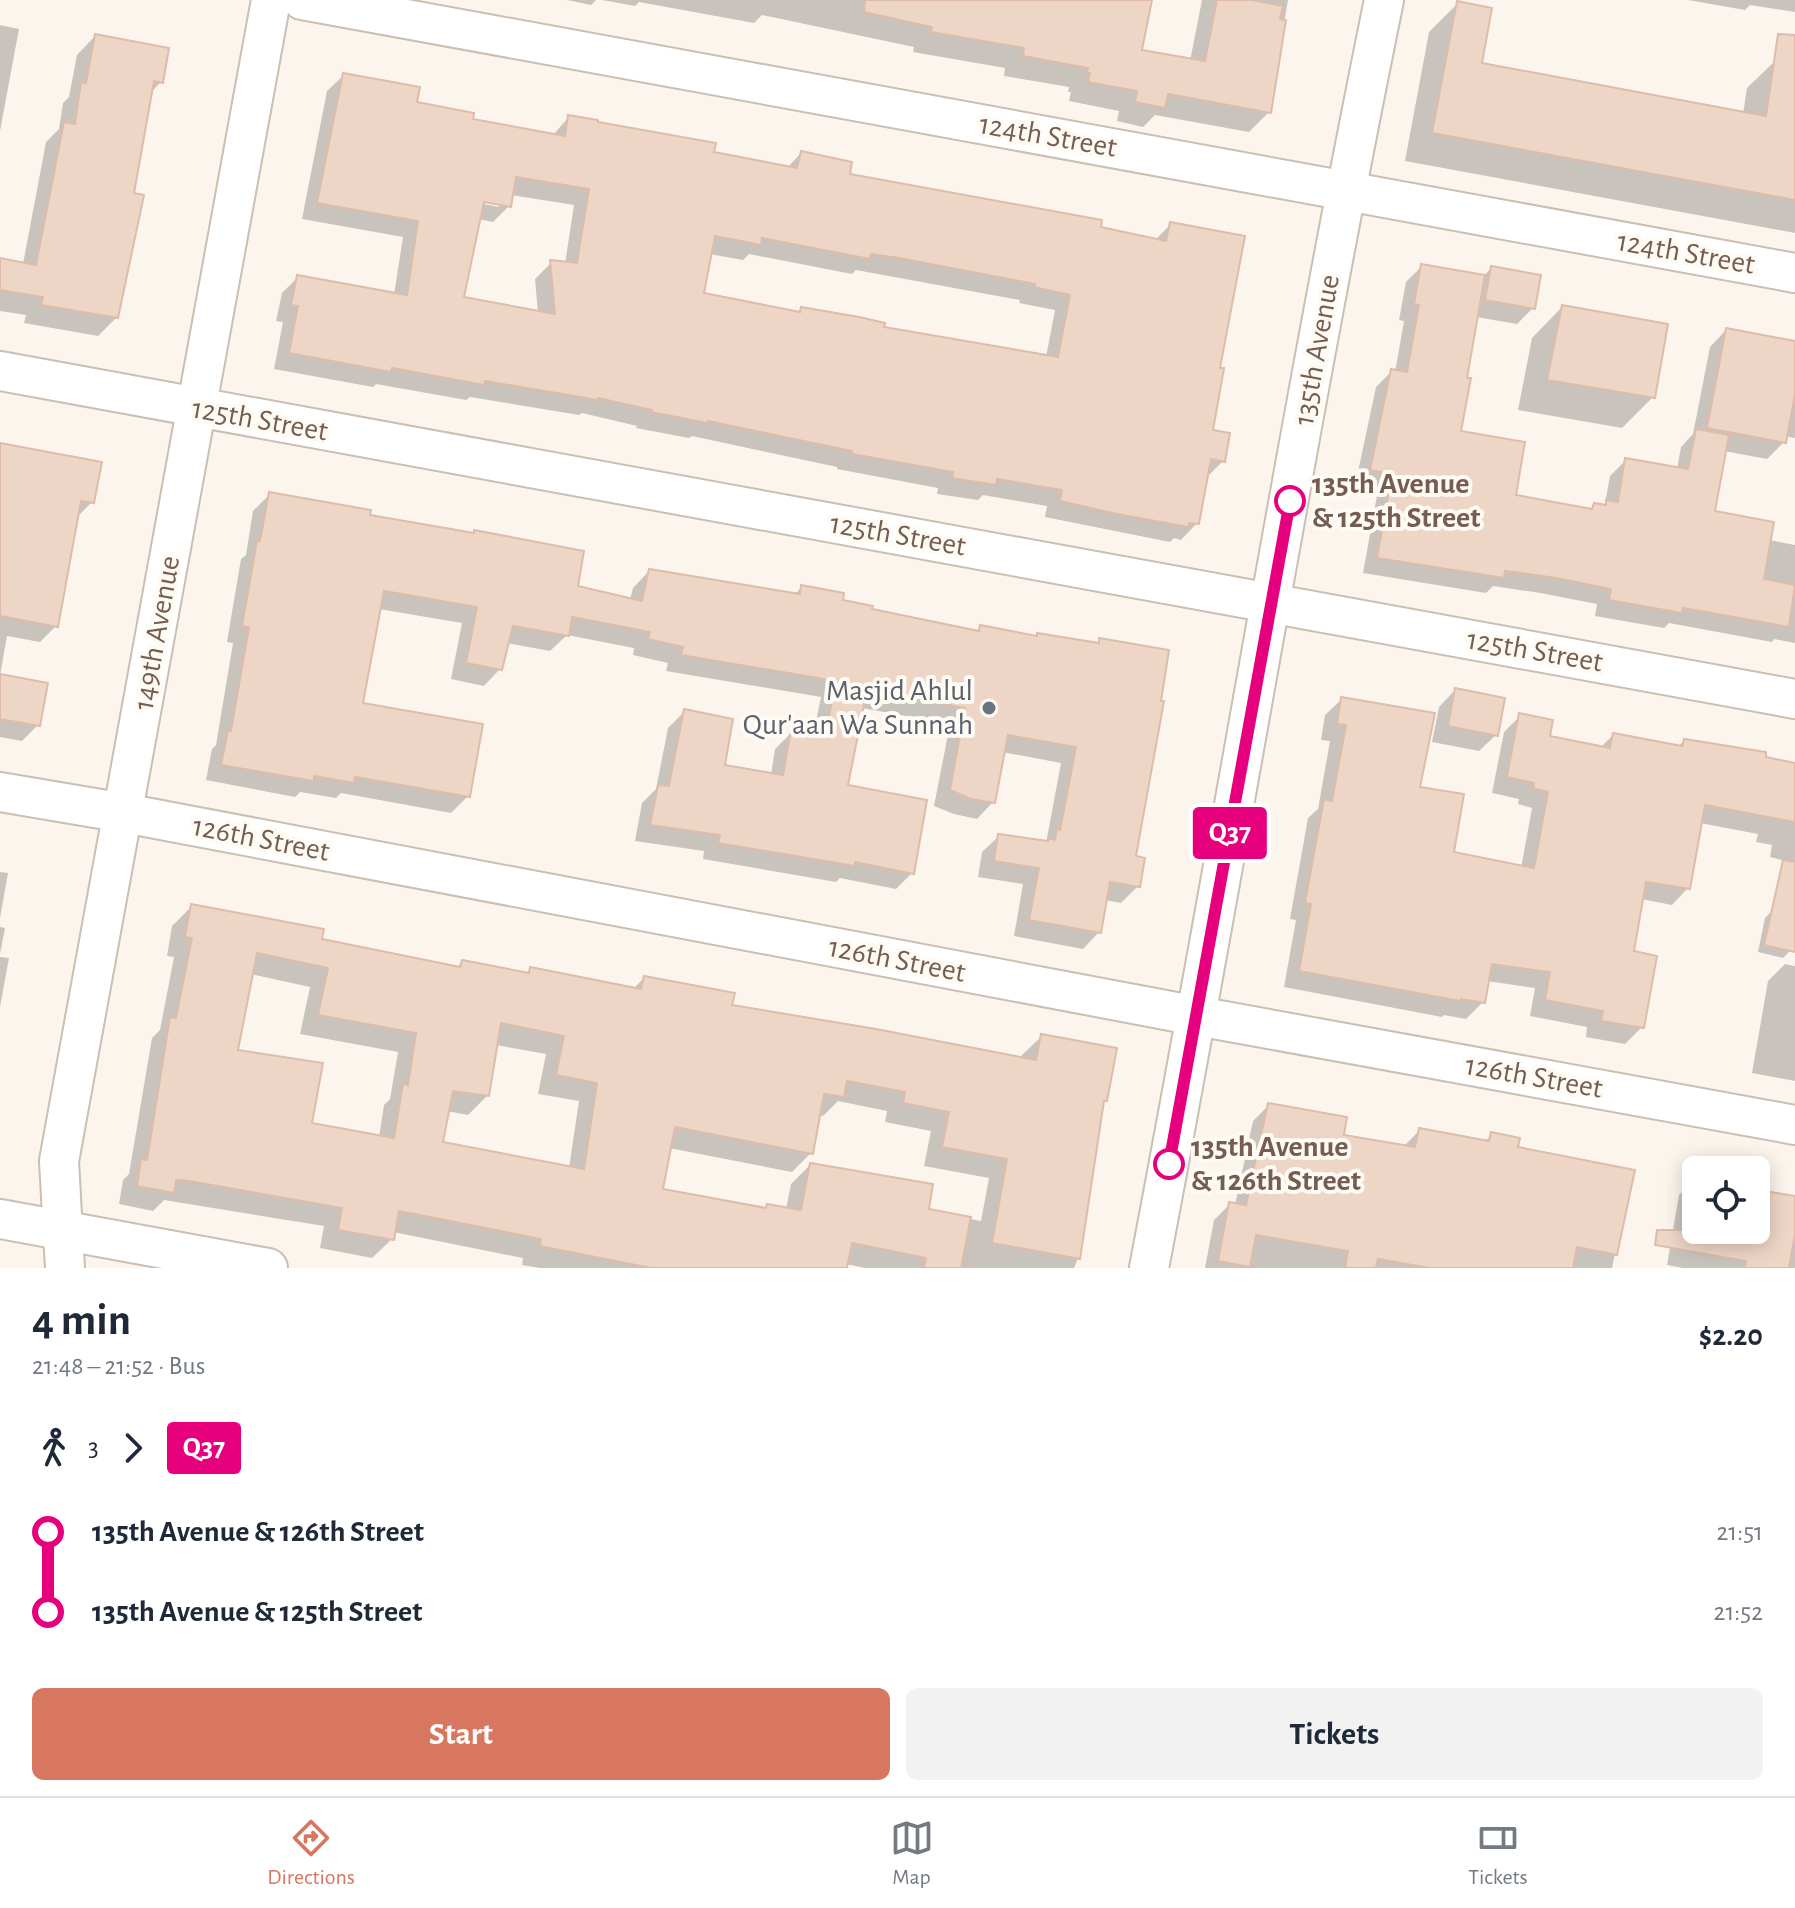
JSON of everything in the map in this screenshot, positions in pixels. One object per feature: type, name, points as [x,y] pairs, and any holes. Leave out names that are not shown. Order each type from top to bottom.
[{"type":"street","name":"149th Avenue","points":[[65,1268],[59,1161],[271,0]]},
{"type":"street","name":"124th Street","points":[[302,0],[1795,273]]},
{"type":"street","name":"135th Avenue","points":[[1149,1268],[1345,191],[1384,0]]},
{"type":"street","name":"125th Street","points":[[0,371],[1795,699]]},
{"type":"street","name":"126th Street","points":[[0,792],[1795,1125]]},
{"type":"street","points":[[0,1219],[268,1268]]},
{"type":"building","points":[[865,0],[1152,0],[1142,50],[1205,61],[1217,0],[1252,0],[1283,6],[1280,19],[1286,20],[1271,113],[1168,94],[1165,108],[1135,102],[1137,91],[1088,82],[1088,68],[1023,56],[1024,48],[931,32],[932,27],[864,12]]},
{"type":"building","points":[[1457,1],[1492,8],[1482,63],[1766,116],[1778,34],[1795,35],[1795,200],[1432,133]]},
{"type":"building","points":[[95,34],[169,48],[163,83],[154,81],[134,193],[144,195],[118,318],[41,305],[43,297],[0,290],[0,258],[36,265],[64,122],[75,124],[81,82],[86,83]]},
{"type":"building","points":[[343,73],[420,87],[417,102],[474,113],[473,119],[565,136],[568,115],[716,143],[714,152],[797,168],[801,151],[852,162],[850,174],[1102,220],[1101,227],[1166,241],[1170,222],[1245,236],[1220,368],[1224,368],[1213,430],[1230,433],[1225,462],[1211,459],[1199,524],[1189,523],[1188,527],[1060,501],[1062,490],[997,479],[996,485],[952,478],[953,472],[852,454],[852,451],[651,412],[598,398],[485,381],[484,385],[392,368],[391,372],[289,353],[298,306],[291,305],[297,275],[407,295],[418,221],[317,203]],"holes":[[[516,177],[589,189],[577,263],[550,260],[555,314],[464,297],[484,202],[511,207]],[[715,236],[761,245],[762,238],[870,259],[871,254],[899,258],[1035,284],[1034,287],[1070,295],[1058,357],[884,327],[885,323],[859,317],[801,307],[800,312],[704,293]]]},
{"type":"building","points":[[1421,264],[1485,275],[1461,431],[1525,442],[1516,495],[1592,509],[1594,503],[1606,505],[1606,500],[1618,502],[1625,458],[1688,469],[1696,429],[1729,435],[1715,511],[1774,522],[1764,579],[1795,585],[1789,627],[1683,608],[1682,613],[1609,600],[1611,589],[1556,578],[1505,571],[1504,578],[1377,558],[1392,474],[1370,470],[1391,369],[1407,372],[1419,305],[1414,304]]},
{"type":"building","points":[[1491,266],[1541,275],[1535,309],[1485,300]]},
{"type":"building","points":[[1562,305],[1668,324],[1655,398],[1547,380]]},
{"type":"building","points":[[1726,328],[1795,341],[1795,394],[1786,443],[1707,428]]},
{"type":"building","points":[[0,443],[102,462],[94,503],[81,501],[58,627],[0,616]]},
{"type":"building","points":[[269,492],[371,510],[370,515],[474,533],[474,530],[584,551],[578,586],[642,601],[649,569],[800,594],[801,585],[844,593],[843,600],[873,606],[872,609],[979,631],[980,625],[1037,636],[1037,633],[1099,643],[1099,638],[1169,650],[1161,701],[1164,701],[1136,856],[1145,858],[1140,887],[1110,882],[1101,933],[1029,920],[1039,868],[994,861],[998,834],[1055,840],[1057,829],[1060,830],[1076,747],[1008,735],[995,803],[971,799],[950,790],[965,708],[867,690],[848,785],[927,800],[914,874],[855,862],[855,866],[718,843],[720,835],[650,825],[658,785],[669,786],[684,709],[733,719],[725,765],[783,775],[791,730],[825,736],[836,681],[681,655],[683,647],[648,639],[650,632],[572,617],[569,636],[513,626],[502,670],[466,663],[477,607],[384,591],[363,703],[483,724],[470,797],[355,777],[354,783],[314,776],[314,781],[221,765],[228,731],[231,731],[249,627],[242,626]]},
{"type":"building","points":[[0,674],[48,683],[40,726],[0,719]]},
{"type":"building","points":[[1455,688],[1505,698],[1498,736],[1448,726]]},
{"type":"building","points":[[1341,697],[1435,713],[1420,787],[1464,794],[1454,852],[1534,868],[1548,792],[1533,788],[1534,783],[1507,777],[1519,713],[1553,720],[1550,736],[1610,748],[1613,733],[1682,746],[1684,739],[1766,752],[1766,757],[1795,763],[1795,822],[1705,805],[1690,889],[1646,882],[1634,951],[1657,956],[1644,1028],[1601,1021],[1603,1011],[1545,1000],[1550,972],[1492,964],[1485,1003],[1299,971],[1311,904],[1305,903],[1324,799],[1332,801],[1346,725],[1337,724]]},
{"type":"building","points":[[1783,860],[1795,862],[1795,952],[1764,945]]},
{"type":"building","points":[[191,904],[324,929],[322,939],[460,967],[462,960],[529,973],[530,967],[641,989],[644,976],[735,993],[732,1005],[1036,1060],[1041,1034],[1117,1048],[1107,1101],[1104,1101],[1080,1259],[992,1243],[1007,1159],[942,1147],[949,1112],[903,1103],[905,1092],[847,1081],[844,1097],[824,1094],[813,1154],[675,1127],[663,1189],[766,1208],[767,1204],[801,1210],[810,1163],[933,1184],[929,1209],[971,1217],[961,1268],[924,1268],[926,1258],[852,1243],[847,1268],[651,1268],[540,1246],[541,1239],[399,1211],[394,1240],[338,1230],[342,1208],[189,1181],[176,1180],[174,1193],[137,1186],[141,1159],[147,1160],[170,1017],[176,1018],[192,938],[185,937]],"holes":[[[257,953],[328,968],[318,1015],[416,1033],[408,1085],[403,1084],[394,1138],[312,1123],[323,1063],[238,1050]],[[501,1023],[564,1036],[556,1075],[597,1083],[584,1169],[443,1142],[453,1091],[489,1096]]]},
{"type":"building","points":[[1268,1103],[1347,1117],[1344,1135],[1415,1147],[1419,1128],[1489,1141],[1491,1132],[1520,1138],[1518,1147],[1635,1170],[1617,1255],[1577,1247],[1573,1268],[1429,1268],[1378,1259],[1376,1268],[1345,1268],[1348,1251],[1256,1235],[1250,1267],[1218,1261],[1229,1202],[1246,1205]]},
{"type":"building","points":[[1770,1192],[1795,1196],[1795,1234],[1789,1268],[1745,1268],[1746,1261],[1655,1245],[1657,1230],[1682,1230],[1682,1244],[1770,1244]]},
{"type":"bus line","name":"Q37","points":[[1169,1164],[1290,501]]},
{"type":"place","name":"135th Avenue & 125th Street","points":[[1290,501]]},
{"type":"place","name":"Masjid Ahlul Qur'aan Wa Sunnah","points":[[989,708]]},
{"type":"place","name":"135th Avenue & 126th Street","points":[[1169,1164]]}]
